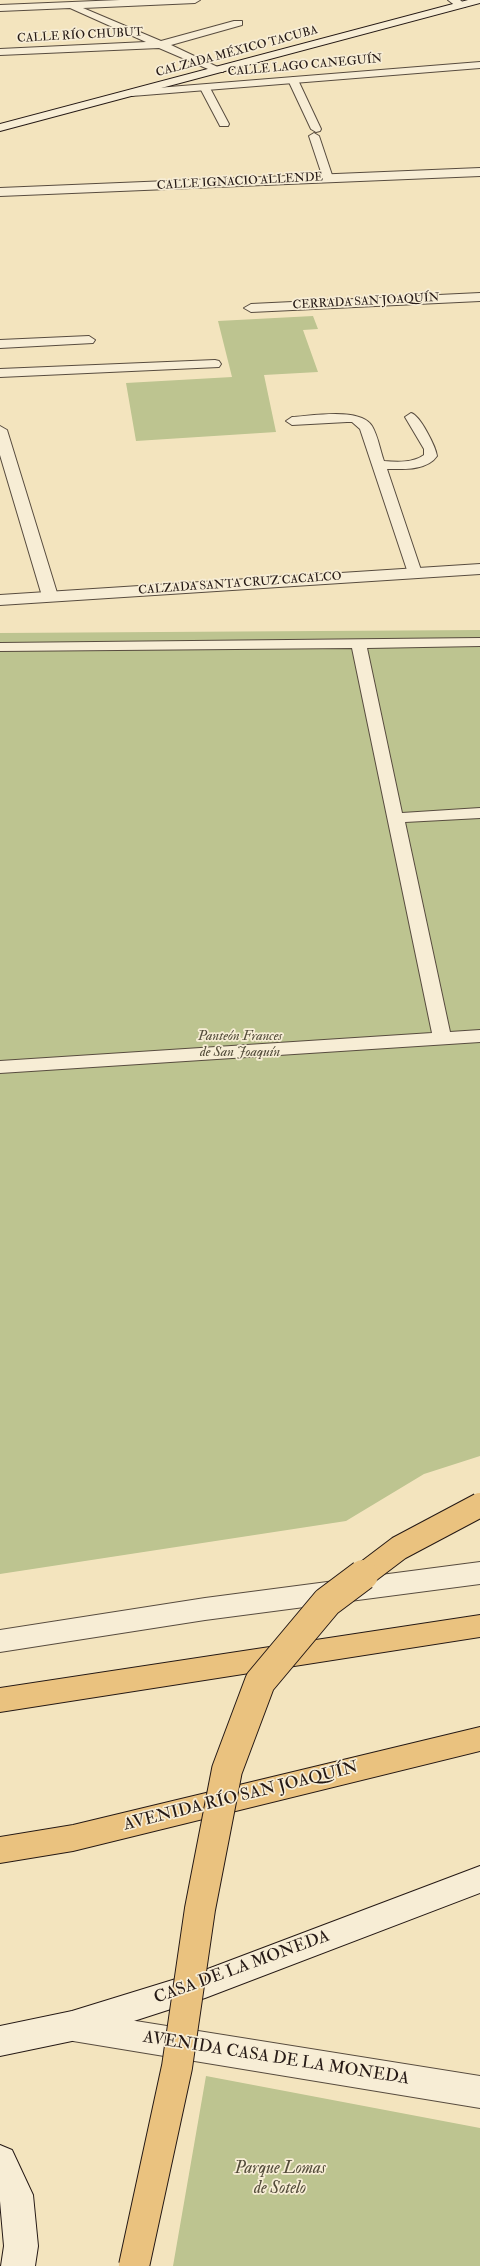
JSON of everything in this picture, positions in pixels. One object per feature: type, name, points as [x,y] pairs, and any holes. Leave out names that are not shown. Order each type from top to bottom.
[{"type":"highway","points":[[134,2266],[176,2067],[200,1909],[227,1770],[260,1682],[327,1602],[399,1548],[480,1504]]},
{"type":"highway","points":[[0,1700],[366,1642],[480,1626]]},
{"type":"highway","name":"AVENIDA RÍO SAN JOAQUÍN","points":[[0,1850],[73,1838],[480,1739]]},
{"type":"street","points":[[0,8],[195,0]]},
{"type":"street","name":"CALZADA MÉXICO TACUBA","points":[[0,128],[218,70],[457,3],[480,0]]},
{"type":"street","points":[[70,6],[218,70]]},
{"type":"street","points":[[160,45],[238,23]]},
{"type":"street","name":"CALLE RÍO CHUBUT","points":[[0,52],[160,45]]},
{"type":"street","name":"CALLE LAGO CANEGUÍN","points":[[132,93],[480,65]]},
{"type":"street","name":"CALLE IGNACIO ALLENDE","points":[[0,192],[480,172]]},
{"type":"street","name":"CERRADA SAN JOAQUÍN","points":[[251,308],[480,297]]},
{"type":"street","points":[[0,430],[4,457],[50,596]]},
{"type":"street","name":"CALZADA SANTA CRUZ CACALCO","points":[[0,600],[480,569]]},
{"type":"street","points":[[0,1641],[205,1609],[480,1573]]},
{"type":"street","name":"CASA DE LA MONEDA","points":[[0,2041],[72,2026],[205,1984],[480,1879]]},
{"type":"street","name":"AVENIDA CASA DE LA MONEDA","points":[[72,2026],[480,2092]]},
{"type":"street","points":[[0,2161],[16,2195],[21,2246],[18,2266]]},
{"type":"lane","points":[[293,80],[315,132],[328,178]]},
{"type":"lane","points":[[205,88],[224,124]]},
{"type":"lane","points":[[0,344],[89,340]]},
{"type":"lane","points":[[0,373],[215,364]]},
{"type":"lane","points":[[378,466],[417,463],[427,461],[431,456],[430,449],[411,417]]},
{"type":"lane","points":[[292,421],[347,418],[361,422],[366,427],[415,573]]},
{"type":"lane","points":[[0,647],[359,645],[480,642]]},
{"type":"lane","points":[[359,645],[442,1038]]},
{"type":"lane","points":[[396,818],[480,813]]},
{"type":"lane","points":[[0,1068],[480,1036]]},
{"type":"green space","points":[[313,316],[318,329],[303,330],[318,372],[264,375],[276,432],[136,441],[126,383],[232,377],[218,321]]},
{"type":"green space","name":"Panteón Frances de San Joaquín","points":[[480,630],[480,1456],[424,1474],[346,1521],[0,1574],[0,633]]},
{"type":"green space","name":"Parque Lomas de Sotelo","points":[[206,2076],[480,2128],[480,2266],[173,2266]]}]
